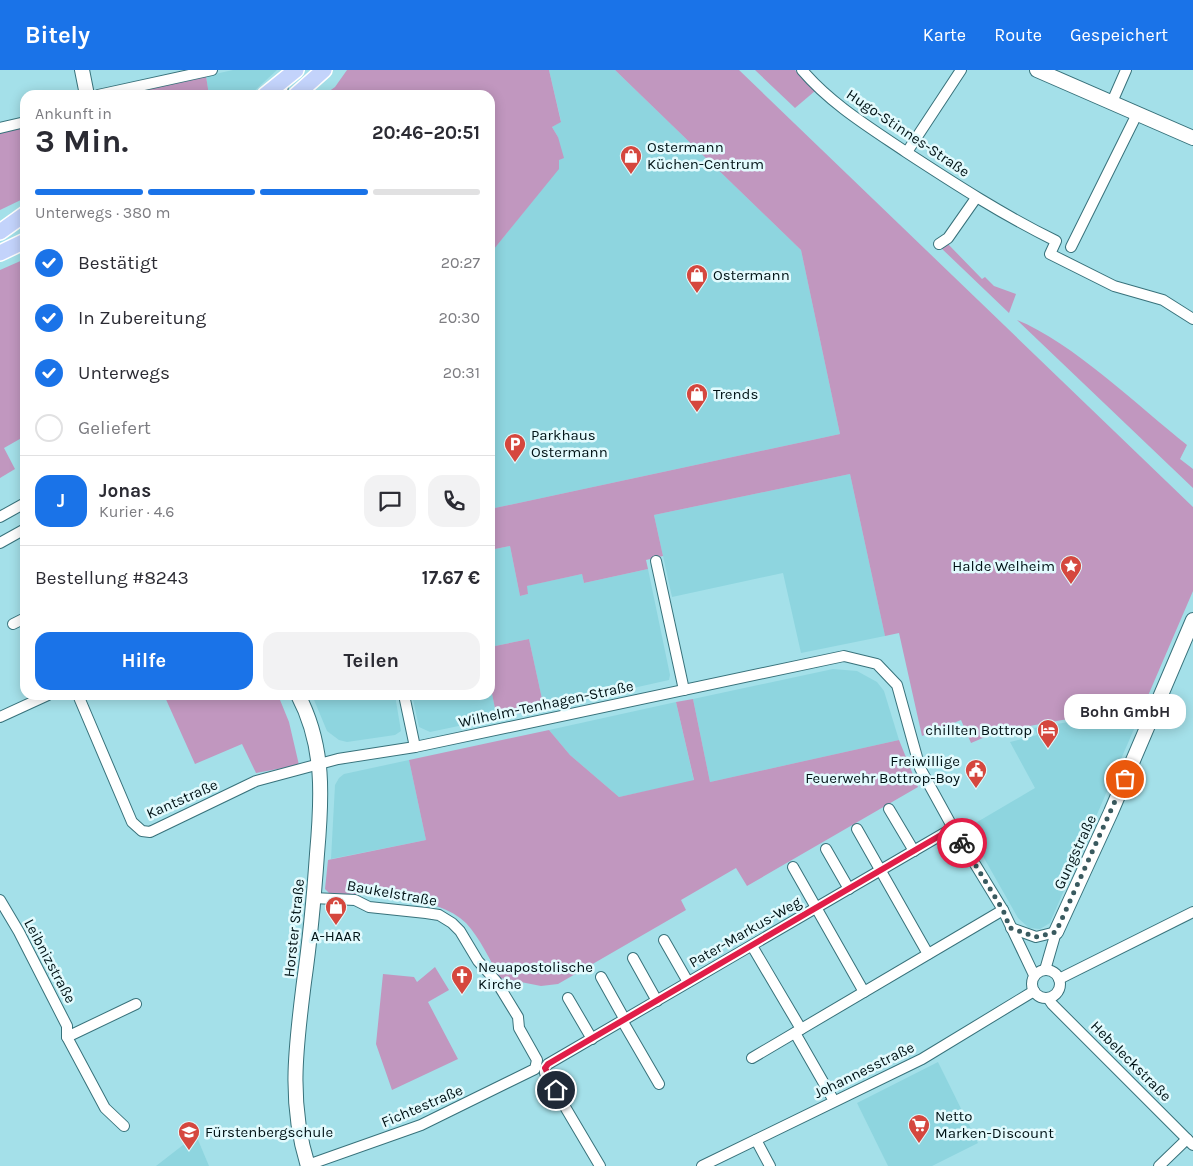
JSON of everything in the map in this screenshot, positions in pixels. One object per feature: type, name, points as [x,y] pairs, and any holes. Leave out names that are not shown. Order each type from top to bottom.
[{"type":"main road","points":[[282,88],[296,70]]},
{"type":"main road","points":[[303,90],[324,70]]},
{"type":"main road","points":[[0,234],[20,218]]},
{"type":"main road","points":[[0,234],[20,226]]},
{"type":"main road","points":[[4,251],[20,243]]},
{"type":"main road","points":[[4,251],[20,248]]},
{"type":"street","points":[[82,70],[86,90]]},
{"type":"street","points":[[121,90],[212,70]]},
{"type":"street","name":"Hugo-Stinnes-Straße","points":[[802,70],[843,109],[976,198],[1012,220],[1070,247]]},
{"type":"street","points":[[907,152],[961,70]]},
{"type":"street","points":[[1037,70],[1193,138]]},
{"type":"street","points":[[1112,102],[1126,70]]},
{"type":"street","points":[[1064,261],[1138,114]]},
{"type":"street","points":[[0,128],[20,123]]},
{"type":"street","name":"Hugo-Stinnes-Straße","points":[[939,244],[948,238],[976,198]]},
{"type":"street","points":[[1056,241],[1050,254],[1114,286],[1163,300],[1193,319]]},
{"type":"street","points":[[0,517],[20,506]]},
{"type":"street","points":[[0,543],[20,532]]},
{"type":"street","points":[[656,561],[684,690]]},
{"type":"street","points":[[13,624],[20,620]]},
{"type":"street","name":"Gungstraße","points":[[1044,970],[1056,932],[1111,812],[1193,620]]},
{"type":"street","name":"Wilhelm-Tenhagen-Straße","points":[[320,765],[338,759],[415,747],[844,656],[877,664],[897,685],[920,768],[953,828],[1003,910],[1034,975]]},
{"type":"street","points":[[1,715],[36,700]]},
{"type":"street","name":"Kantstraße","points":[[80,700],[130,817],[135,826],[142,830],[150,832],[158,829],[256,781],[320,765]]},
{"type":"street","name":"Horster Straße","points":[[300,700],[312,729],[320,765],[319,838],[294,1089],[299,1132],[308,1166]]},
{"type":"street","points":[[405,700],[415,747]]},
{"type":"street","points":[[889,809],[914,851]]},
{"type":"street","name":"Pater-Markus-Weg","points":[[600,1166],[545,1070],[548,1064],[953,828]]},
{"type":"street","points":[[857,829],[928,954]]},
{"type":"street","points":[[826,849],[849,889]]},
{"type":"street","name":"Pater-Markus-Weg","points":[[793,867],[816,908]]},
{"type":"street","name":"Baukelstraße","points":[[313,898],[355,900],[369,907],[438,915],[452,923],[460,931],[478,960],[496,981],[518,1017],[519,1028],[537,1060]]},
{"type":"street","name":"Leibnizstraße","points":[[0,900],[19,932],[67,1026],[67,1037],[104,1108],[124,1126]]},
{"type":"street","points":[[816,908],[864,992]]},
{"type":"street","points":[[752,1058],[1003,910]]},
{"type":"street","points":[[1059,979],[1193,912]]},
{"type":"street","points":[[1010,928],[1036,937],[1056,932]]},
{"type":"street","name":"Pater-Markus-Weg","points":[[664,940],[688,982]]},
{"type":"street","points":[[752,946],[834,1102]]},
{"type":"street","points":[[632,958],[657,1001]]},
{"type":"street","points":[[1044,970],[1052,971],[1059,979],[1058,991],[1048,998],[1042,998],[1034,991],[1032,985],[1034,975],[1044,970]]},
{"type":"street","points":[[601,977],[660,1084]]},
{"type":"street","name":"Johannesstraße","points":[[702,1166],[933,1052],[1034,991]]},
{"type":"street","points":[[568,998],[592,1039]]},
{"type":"street","name":"Hebeleckstraße","points":[[1048,998],[1190,1142]]},
{"type":"street","points":[[67,1037],[136,1004]]},
{"type":"street","name":"Fichtestraße","points":[[308,1166],[421,1125],[535,1069],[537,1060]]},
{"type":"street","points":[[756,1140],[770,1166]]},
{"type":"street","points":[[1159,1166],[1190,1142]]},
{"type":"shaded area","points":[[233,70],[277,70],[255,90],[208,90],[206,76]]},
{"type":"shaded area","points":[[347,70],[549,70],[561,122],[552,127],[558,137],[564,158],[559,160],[559,169],[495,248],[495,90],[331,90]]},
{"type":"shaded area","points":[[549,70],[615,70],[801,250],[840,434],[495,508],[495,248],[558,169],[558,137],[552,127],[561,121]]},
{"type":"shaded area","points":[[615,70],[739,70],[1193,507],[1193,591],[1144,705],[997,732],[971,743],[961,720],[922,736],[899,633],[885,636],[850,474],[654,515],[663,556],[646,560],[648,569],[584,583],[582,574],[527,586],[528,594],[520,596],[510,546],[495,549],[495,508],[840,434],[801,250]]},
{"type":"shaded area","points":[[755,70],[795,70],[815,91],[795,108]]},
{"type":"shaded area","points":[[206,76],[208,90],[140,90]]},
{"type":"shaded area","points":[[20,128],[20,200],[0,210],[0,133]]},
{"type":"shaded area","points":[[948,244],[982,279],[985,277],[994,286],[1016,294],[1009,313],[939,246]]},
{"type":"shaded area","points":[[20,261],[20,439],[4,448],[15,469],[0,478],[0,270]]},
{"type":"shaded area","points":[[1017,320],[1060,343],[1082,359],[1187,445],[1180,459],[1193,469],[1193,488]]},
{"type":"shaded area","points":[[850,474],[885,636],[801,653],[783,573],[672,597],[654,515]]},
{"type":"shaded area","points":[[510,546],[520,596],[528,594],[526,586],[582,574],[584,583],[648,569],[670,675],[669,680],[544,708],[529,639],[495,646],[495,549]]},
{"type":"shaded area","points":[[529,639],[544,708],[497,718],[493,700],[495,700],[495,646]]},
{"type":"shaded area","points":[[833,669],[857,671],[877,682],[884,691],[899,740],[710,782],[693,699]]},
{"type":"shaded area","points":[[693,699],[710,782],[899,740],[918,787],[747,886],[736,868],[681,900],[686,910],[558,984],[541,986],[500,978],[480,942],[466,923],[438,906],[401,898],[329,893],[325,889],[328,860],[426,840],[409,760],[549,730],[570,755],[619,797],[694,780],[676,702]]},
{"type":"shaded area","points":[[166,700],[280,700],[289,722],[299,765],[256,773],[242,744],[195,764]]},
{"type":"shaded area","points":[[314,700],[396,700],[401,731],[395,735],[347,742],[339,740],[327,731]]},
{"type":"shaded area","points":[[413,700],[493,700],[497,718],[430,732],[419,727]]},
{"type":"shaded area","points":[[676,702],[694,781],[619,797],[570,755],[549,730]]},
{"type":"shaded area","points":[[1131,711],[1141,713],[1050,923],[1040,929],[1029,928],[1018,918],[967,828],[1035,788],[1010,742],[1037,735],[1034,728]]},
{"type":"shaded area","points":[[409,760],[426,840],[331,859],[335,785],[339,778],[344,774]]},
{"type":"shaded area","points":[[435,967],[449,990],[428,1002],[458,1059],[392,1090],[376,1044],[383,974],[414,977],[417,982]]},
{"type":"shaded area","points":[[938,1062],[978,1143],[932,1166],[888,1166],[857,1103]]},
{"type":"shaded area","name":"Fürstenbergschule","points":[[196,1135],[209,1166],[156,1166]]},
{"type":"way so far","points":[[962,843],[1003,910],[1010,928],[1019,933],[1036,937],[1056,932],[1125,779]]},
{"type":"place","name":"Ostermann Küchen-Centrum","points":[[631,175]]},
{"type":"place","name":"Ostermann","points":[[697,294]]},
{"type":"place","name":"Trends","points":[[697,413]]},
{"type":"place","name":"Parkhaus Ostermann","points":[[515,463]]},
{"type":"place","name":"Halde Welheim","points":[[1071,585]]},
{"type":"place","name":"chillten Bottrop","points":[[1048,749]]},
{"type":"place","name":"Bohn GmbH","points":[[1125,779]]},
{"type":"place","name":"Freiwillige Feuerwehr Bottrop-Boy","points":[[976,789]]},
{"type":"place","name":"A-HAAR","points":[[336,926]]},
{"type":"place","name":"Neuapostolische Kirche","points":[[462,995]]},
{"type":"place","name":"Netto Marken-Discount","points":[[919,1144]]},
{"type":"place","name":"Fürstenbergschule","points":[[189,1151]]},
{"type":"route","points":[[556,1090],[545,1073],[545,1068],[548,1064],[953,828],[962,843]]}]
